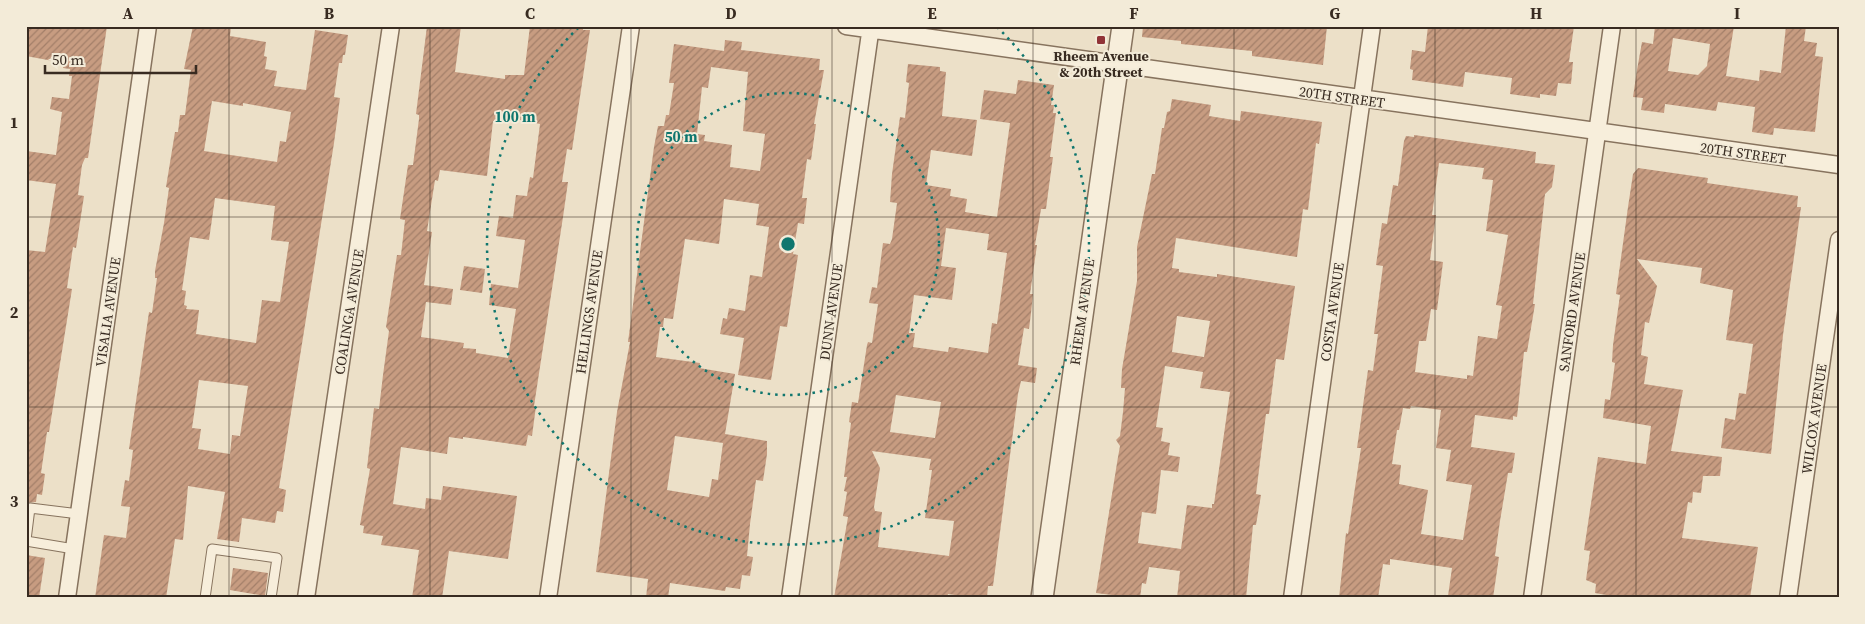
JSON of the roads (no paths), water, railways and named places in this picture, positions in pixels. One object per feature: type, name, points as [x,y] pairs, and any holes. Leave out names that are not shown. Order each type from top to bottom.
[{"type":"street","name":"VISALIA AVENUE","points":[[67,598],[148,26]]},
{"type":"street","name":"COALINGA AVENUE","points":[[306,598],[391,26]]},
{"type":"street","name":"HELLINGS AVENUE","points":[[548,598],[630,26]]},
{"type":"street","name":"20TH STREET","points":[[846,26],[871,28],[1597,133],[1839,165]]},
{"type":"street","name":"RHEEM AVENUE","points":[[1042,598],[1122,26]]},
{"type":"street","name":"COSTA AVENUE","points":[[1292,598],[1372,26]]},
{"type":"street","name":"SANFORD AVENUE","points":[[1532,598],[1612,26]]},
{"type":"street","name":"DUNN AVENUE","points":[[790,598],[871,28]]},
{"type":"street","name":"WILCOX AVENUE","points":[[1788,598],[1839,240]]},
{"type":"lane","points":[[74,549],[26,541],[30,508],[79,514]]},
{"type":"lane","points":[[205,598],[212,549],[277,558],[271,598]]},
{"type":"place","name":"Rheem Avenue & 20th Street","points":[[1101,40]]}]
